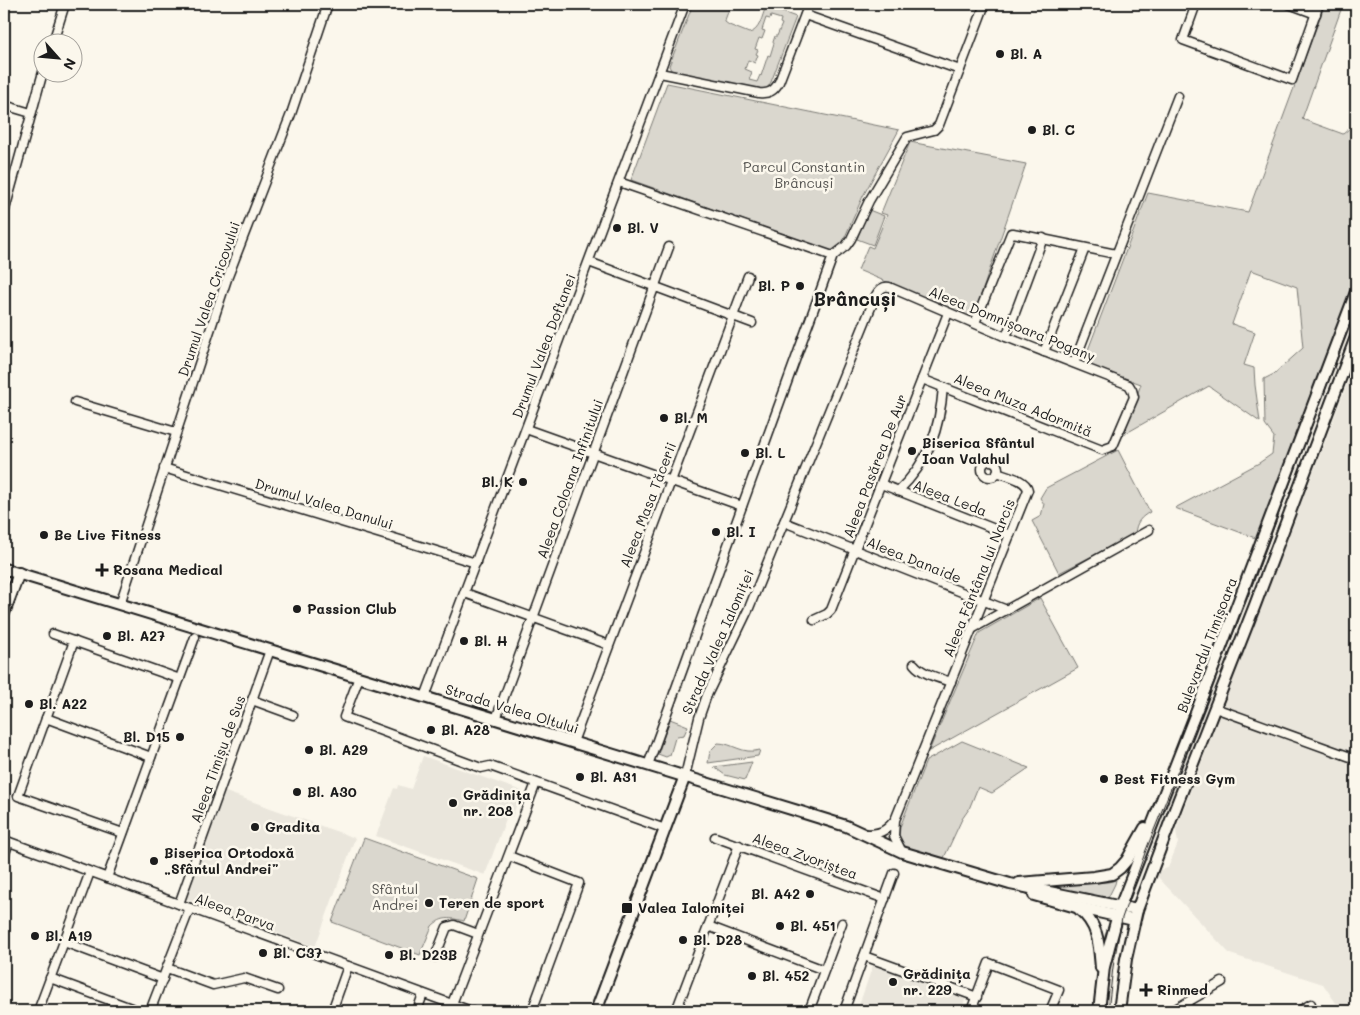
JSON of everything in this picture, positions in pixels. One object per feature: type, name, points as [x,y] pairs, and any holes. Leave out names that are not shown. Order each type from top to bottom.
[{"type":"main road","name":"Bulevardul Timișoara","points":[[1099,1011],[1108,947],[1119,912],[1162,797],[1204,695],[1356,292]]},
{"type":"main road","points":[[1121,1009],[1126,959],[1137,910],[1216,708],[1356,337]]},
{"type":"main road","points":[[1322,383],[1337,388]]},
{"type":"main road","name":"Strada Valea Oltului","points":[[4,569],[685,776],[826,820],[865,834],[902,852],[1010,884],[1119,912],[1134,920]]},
{"type":"main road","points":[[4,614],[19,573]]},
{"type":"main road","name":"Strada Valea Ialomiței","points":[[597,1011],[685,776]]},
{"type":"main road","points":[[1010,884],[1112,874],[1127,860],[1162,797]]},
{"type":"main road","points":[[1142,849],[1158,854]]},
{"type":"main road","name":"Strada Valea Oltului","points":[[1010,884],[1040,897],[1076,907],[1119,912],[1137,910]]},
{"type":"main road","points":[[1076,907],[1091,921],[1096,934],[1102,984]]},
{"type":"street","points":[[56,32],[66,4]]},
{"type":"street","name":"Drumul Valea Cricovului","points":[[120,604],[227,279],[291,114],[328,4]]},
{"type":"street","name":"Drumul Valea Doftanei","points":[[425,697],[620,182],[685,4]]},
{"type":"street","points":[[660,73],[759,93],[770,92],[779,82],[809,4]]},
{"type":"street","points":[[648,765],[833,256],[846,246],[851,239],[869,201],[906,139],[909,136],[934,130],[939,126],[985,4]]},
{"type":"street","points":[[1196,4],[1183,40],[1292,80],[1319,4]]},
{"type":"street","points":[[1289,4],[1316,14]]},
{"type":"street","points":[[805,14],[960,70]]},
{"type":"street","points":[[4,213],[40,82]]},
{"type":"street","points":[[1074,363],[1178,96]]},
{"type":"street","points":[[4,105],[31,113]]},
{"type":"street","points":[[620,182],[833,256]]},
{"type":"street","points":[[974,323],[1011,233],[1116,254]]},
{"type":"street","points":[[1006,337],[1043,238]]},
{"type":"street","name":"Aleea Coloana Infinitului","points":[[496,718],[669,247]]},
{"type":"street","points":[[1044,352],[1086,248]]},
{"type":"street","points":[[589,262],[752,322]]},
{"type":"street","name":"Aleea Masa Tăcerii","points":[[573,742],[748,276]]},
{"type":"street","name":"Aleea Domnișoara Pogany","points":[[881,289],[886,286],[889,287],[1006,337],[1129,385],[1132,390]]},
{"type":"street","name":"Strada Valea Ialomiței","points":[[685,776],[699,718],[707,695],[745,618],[876,294],[881,289]]},
{"type":"street","name":"Aleea Pasărea De Aur","points":[[814,620],[831,610],[948,313]]},
{"type":"street","name":"Aleea Muza Adormită","points":[[922,379],[1102,450],[1114,446],[1134,397],[1132,390]]},
{"type":"street","points":[[898,490],[917,470],[928,450],[940,417],[943,387]]},
{"type":"street","points":[[75,402],[176,432]]},
{"type":"street","points":[[526,429],[742,506]]},
{"type":"street","name":"Drumul Valea Danului","points":[[164,468],[476,563]]},
{"type":"street","name":"Aleea Fântâna lui Narcis","points":[[902,852],[894,836],[895,820],[1028,490],[1024,483],[997,472]]},
{"type":"street","name":"Aleea Leda","points":[[881,484],[1010,535]]},
{"type":"street","name":"Aleea Danaide","points":[[784,522],[1007,610]]},
{"type":"street","points":[[972,629],[1149,530]]},
{"type":"street","points":[[464,593],[610,645]]},
{"type":"street","points":[[53,634],[180,679]]},
{"type":"street","points":[[106,878],[195,637]]},
{"type":"street","points":[[74,641],[18,796],[123,833]]},
{"type":"street","name":"Aleea Timișu de Sus","points":[[179,904],[270,650]]},
{"type":"street","points":[[914,664],[917,669],[951,682]]},
{"type":"street","points":[[360,677],[344,717],[481,768],[490,766],[665,829]]},
{"type":"street","points":[[252,700],[293,715]]},
{"type":"street","points":[[1216,708],[1356,759]]},
{"type":"street","points":[[46,718],[151,757]]},
{"type":"street","points":[[452,1004],[536,783]]},
{"type":"street","points":[[865,834],[884,831],[895,820]]},
{"type":"street","name":"Aleea Zvoriștea","points":[[715,837],[885,899]]},
{"type":"street","name":"Aleea Parva","points":[[4,856],[6,841],[471,1011]]},
{"type":"street","points":[[676,1011],[738,845]]},
{"type":"street","points":[[508,856],[579,883],[532,1011]]},
{"type":"street","points":[[38,1011],[90,872]]},
{"type":"street","points":[[844,1011],[894,874]]},
{"type":"street","points":[[150,1011],[190,908]]},
{"type":"street","points":[[809,1011],[842,924]]},
{"type":"street","points":[[435,957],[447,927],[454,925],[478,934]]},
{"type":"street","points":[[708,926],[824,970]]},
{"type":"street","points":[[64,942],[163,979]]},
{"type":"street","points":[[864,956],[977,997]]},
{"type":"street","points":[[971,1011],[989,963],[1059,990],[1050,1011]]},
{"type":"street","points":[[332,1011],[348,966]]},
{"type":"street","points":[[167,968],[213,985],[244,978],[278,990]]},
{"type":"street","points":[[50,978],[139,1011]]},
{"type":"street","points":[[1172,1011],[1222,982]]},
{"type":"street","points":[[417,1011],[423,994]]},
{"type":"street","points":[[1299,1011],[1311,1004]]},
{"type":"shaded area","points":[[1356,361],[1356,1010],[1336,1003],[1323,984],[1230,954],[1157,876],[1160,870],[1168,868],[1178,843],[1176,831],[1180,818]]},
{"type":"shaded area","name":"Grădinița nr. 208","points":[[423,756],[522,791],[512,817],[507,816],[485,875],[376,836],[394,788],[397,789],[398,785],[411,789]]},
{"type":"shaded area","points":[[223,791],[355,838],[315,947],[187,899],[185,893]]},
{"type":"shaded area","name":"Grădinița nr. 229","points":[[873,965],[965,999],[961,1011],[857,1011]]},
{"type":"green space","points":[[693,4],[731,4],[725,22],[749,33],[753,32],[758,26],[766,6],[796,17],[768,87],[762,89],[674,72],[669,66]],"holes":[[[771,16],[781,19],[780,23],[782,24],[777,36],[775,36],[770,56],[768,55],[761,76],[757,82],[749,80],[752,72],[745,69],[748,60],[755,63],[758,55],[756,54],[758,50],[755,49],[759,38],[762,39],[765,31],[762,30],[766,18],[770,19]]]},
{"type":"green space","points":[[1325,4],[1343,4],[1302,119],[1343,134],[1356,123],[1356,277],[1258,539],[1175,508],[1259,463],[1272,454],[1274,437],[1265,425],[1264,379],[1274,374],[1303,348],[1297,287],[1251,270],[1232,324],[1255,332],[1244,365],[1254,368],[1260,422],[1209,386],[1123,435],[1141,384],[1083,363],[1148,193],[1248,212]]},
{"type":"green space","name":"Parcul Constantin Brâncuși","points":[[667,83],[899,130],[863,196],[841,246],[833,252],[631,180]]},
{"type":"green space","points":[[910,142],[1026,164],[973,318],[858,270],[868,246],[873,248],[887,215],[881,213]]},
{"type":"green space","points":[[869,210],[884,216],[873,245],[857,239]]},
{"type":"green space","points":[[1118,450],[1150,512],[1140,520],[1136,526],[1135,534],[1059,573],[1032,521],[1041,516],[1044,504],[1040,498],[1046,488]]},
{"type":"green space","points":[[1040,598],[1078,668],[929,751],[979,633]]},
{"type":"green space","points":[[670,719],[688,726],[684,735],[675,738],[670,755],[666,757],[658,754]]},
{"type":"green space","points":[[962,741],[1029,768],[992,793],[978,787],[943,860],[906,848],[900,841],[900,827],[926,761]]},
{"type":"green space","points":[[718,743],[748,751],[760,750],[758,756],[708,763],[710,751]]},
{"type":"green space","points":[[752,762],[745,780],[725,775],[714,767]]},
{"type":"green space","name":"Sfântul Andrei","points":[[364,838],[478,879],[464,921],[447,919],[439,921],[432,926],[420,955],[332,922]]},
{"type":"green space","points":[[1116,880],[1108,898],[1051,887],[1051,885]]},
{"type":"tram line","points":[[1108,1011],[1113,967],[1122,918],[1146,850],[1246,602],[1356,307]]},
{"type":"place","name":"Bl. A","points":[[1000,54]]},
{"type":"place","name":"Bl. C","points":[[1032,130]]},
{"type":"place","name":"Bl. V","points":[[617,228]]},
{"type":"place","name":"Bl. P","points":[[800,286]]},
{"type":"place","name":"Bl. M","points":[[664,418]]},
{"type":"place","name":"Biserica Sfântul Ioan Valahul","points":[[912,451]]},
{"type":"place","name":"Bl. L","points":[[745,453]]},
{"type":"place","name":"Bl. K","points":[[523,482]]},
{"type":"place","name":"Bl. I","points":[[716,532]]},
{"type":"place","name":"Be Live Fitness","points":[[44,535]]},
{"type":"place","name":"Rosana Medical","points":[[102,570]]},
{"type":"place","name":"Passion Club","points":[[297,609]]},
{"type":"place","name":"Bl. A27","points":[[107,636]]},
{"type":"place","name":"Bl. H","points":[[464,641]]},
{"type":"place","name":"Bl. A22","points":[[29,704]]},
{"type":"place","name":"Bl. A28","points":[[431,730]]},
{"type":"place","name":"Bl. D15","points":[[180,737]]},
{"type":"place","name":"Bl. A29","points":[[309,750]]},
{"type":"place","name":"Bl. A31","points":[[580,777]]},
{"type":"place","name":"Best Fitness Gym","points":[[1104,779]]},
{"type":"place","name":"Bl. A30","points":[[297,792]]},
{"type":"place","name":"Grădinița nr. 208","points":[[453,803]]},
{"type":"place","name":"Gradita","points":[[255,827]]},
{"type":"place","name":"Biserica Ortodoxă „Sfântul Andrei”","points":[[154,861]]},
{"type":"place","name":"Bl. A42","points":[[810,894]]},
{"type":"place","name":"Teren de sport","points":[[429,903]]},
{"type":"place","name":"Valea Ialomiței","points":[[627,908]]},
{"type":"place","name":"Bl. 451","points":[[780,926]]},
{"type":"place","name":"Bl. A19","points":[[35,936]]},
{"type":"place","name":"Bl. D28","points":[[683,940]]},
{"type":"place","name":"Bl. C37","points":[[263,953]]},
{"type":"place","name":"Bl. D23B","points":[[389,955]]},
{"type":"place","name":"Bl. 452","points":[[752,976]]},
{"type":"place","name":"Grădinița nr. 229","points":[[893,982]]},
{"type":"place","name":"Rinmed","points":[[1146,990]]},
{"type":"district","name":"Brâncuși","points":[[855,299]]}]
